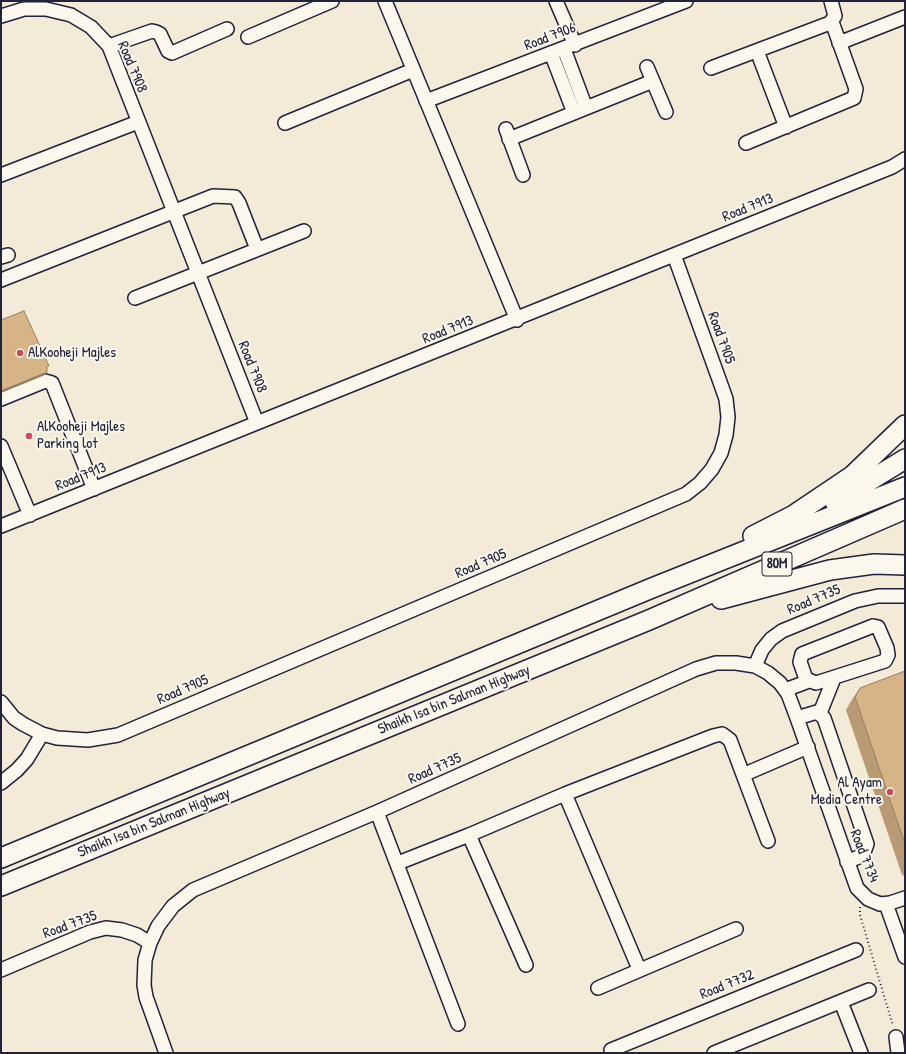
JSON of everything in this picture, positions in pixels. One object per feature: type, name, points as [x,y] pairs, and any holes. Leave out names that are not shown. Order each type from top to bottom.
[{"type":"highway","points":[[652,588],[794,515],[852,476],[905,425]]},
{"type":"highway","points":[[762,544],[905,459]]},
{"type":"highway","points":[[796,530],[905,476]]},
{"type":"highway","name":"Shaikh Isa bin Salman Highway","points":[[1,858],[652,588],[905,487]]},
{"type":"highway","name":"Shaikh Isa bin Salman Highway","points":[[1,886],[649,620],[905,508]]},
{"type":"highway","points":[[883,518],[905,512]]},
{"type":"highway","points":[[649,620],[785,581],[830,570],[874,564],[905,565]]},
{"type":"street","points":[[248,36],[332,1]]},
{"type":"street","points":[[385,1],[517,320]]},
{"type":"street","points":[[556,1],[569,46],[580,110]]},
{"type":"street","name":"Road 7906","points":[[426,101],[686,1]]},
{"type":"street","points":[[746,143],[854,98],[856,89],[832,22],[835,13],[831,1]]},
{"type":"street","name":"Road 7908","points":[[1,16],[24,10],[46,9],[71,15],[91,27],[108,46],[172,212],[257,423]]},
{"type":"street","points":[[839,43],[905,17]]},
{"type":"street","points":[[711,68],[832,22]]},
{"type":"street","points":[[108,46],[152,31],[160,34],[168,52],[172,53],[227,29]]},
{"type":"street","points":[[757,51],[786,127]]},
{"type":"street","points":[[551,54],[580,110]]},
{"type":"street","points":[[647,67],[666,112]]},
{"type":"street","points":[[285,123],[413,70]]},
{"type":"street","points":[[524,175],[507,134],[580,110],[653,82]]},
{"type":"street","points":[[1,175],[138,122]]},
{"type":"street","name":"Road 7913","points":[[1,526],[517,320],[892,167],[905,159]]},
{"type":"street","points":[[1,280],[213,196],[235,197],[239,203],[257,249]]},
{"type":"street","points":[[135,298],[304,231]]},
{"type":"street","name":"Road 7905","points":[[1,702],[14,718],[32,730],[42,734],[72,740],[103,738],[118,735],[686,494],[712,469],[721,453],[726,435],[728,417],[726,399],[674,255]]},
{"type":"street","points":[[1,399],[45,381],[52,383],[94,489]]},
{"type":"street","points":[[1,446],[30,515]]},
{"type":"street","name":"Road 7735","points":[[755,666],[766,644],[782,631],[855,601],[878,596],[905,596]]},
{"type":"street","points":[[870,627],[878,627],[888,651],[885,661],[834,678],[816,683],[809,681],[804,675],[800,662],[802,654],[870,627]]},
{"type":"street","name":"Road 7735","points":[[166,1053],[146,997],[144,972],[150,942],[165,915],[182,897],[193,890],[377,812],[696,669],[726,662],[755,666],[774,678],[787,692]]},
{"type":"street","points":[[820,713],[834,678]]},
{"type":"street","points":[[787,692],[809,681]]},
{"type":"street","name":"Road 7734","points":[[787,692],[847,862],[859,891],[868,899],[886,904]]},
{"type":"street","points":[[797,718],[812,713],[820,713]]},
{"type":"street","points":[[820,713],[824,718],[867,844],[863,855],[847,862]]},
{"type":"street","points":[[1,783],[17,770],[27,759],[42,734]]},
{"type":"street","points":[[398,862],[469,836],[565,794],[713,736],[722,734],[730,740],[768,841]]},
{"type":"street","points":[[744,774],[808,748]]},
{"type":"street","points":[[565,794],[639,969]]},
{"type":"street","points":[[377,812],[398,862],[458,1024]]},
{"type":"street","points":[[469,836],[526,965]]},
{"type":"street","points":[[905,898],[886,904],[905,958]]},
{"type":"street","name":"Road 7735","points":[[1,970],[90,932],[106,928],[122,930],[137,935],[150,942]]},
{"type":"street","points":[[598,988],[639,969],[736,929]]},
{"type":"street","name":"Road 7732","points":[[607,1052],[856,950]]},
{"type":"street","points":[[714,1053],[729,1050],[869,990]]},
{"type":"street","points":[[841,1002],[861,1053]]},
{"type":"street","points":[[896,1037],[898,1053]]},
{"type":"street","points":[[607,1052],[632,1053]]},
{"type":"path","points":[[859,891],[860,915],[896,1037]]},
{"type":"building","name":"AlKooheji Majles","points":[[24,311],[49,366],[47,366],[47,372],[1,391],[1,320]]},
{"type":"building","name":"Al Ayam Media Centre","points":[[905,671],[905,844],[855,697],[860,688]]},
{"type":"place","name":"AlKooheji Majles","points":[[20,353]]},
{"type":"place","name":"AlKooheji Majles Parking lot","points":[[29,436]]},
{"type":"place","name":"Al Ayam Media Centre","points":[[890,792]]}]
